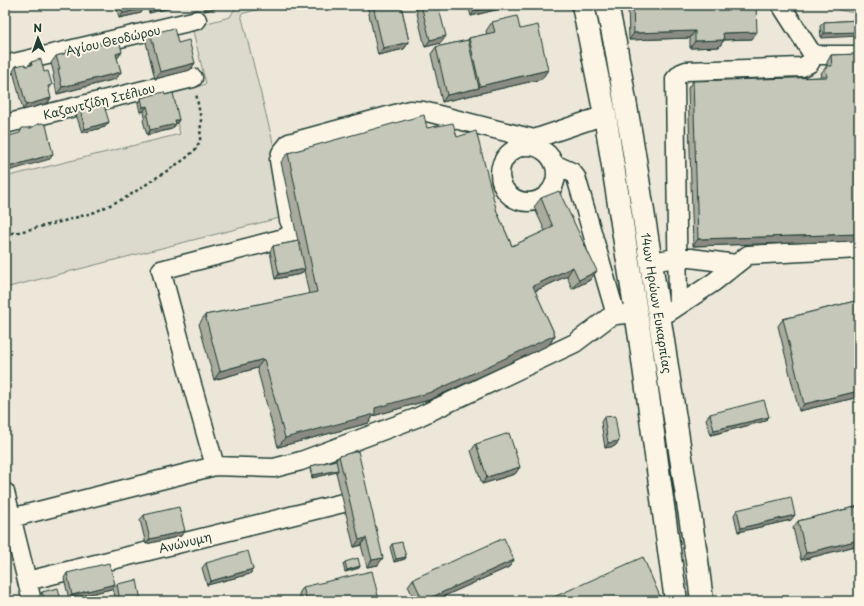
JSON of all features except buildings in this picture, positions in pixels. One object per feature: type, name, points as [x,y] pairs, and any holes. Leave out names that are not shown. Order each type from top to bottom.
[{"type":"main road","name":"14ων Ηρώων Ευκαρπίας","points":[[583,5],[605,115],[626,314],[676,601]]},
{"type":"main road","name":"14ων Ηρώων Ευκαρπίας","points":[[608,5],[632,138],[651,262],[669,312],[702,601]]},
{"type":"street","points":[[781,5],[813,55]]},
{"type":"street","name":"Αγίου Θεοδώρου","points":[[5,66],[197,20]]},
{"type":"street","points":[[813,55],[859,55]]},
{"type":"street","points":[[669,312],[676,258],[675,84],[678,75],[686,71],[802,67],[810,63],[813,55]]},
{"type":"street","name":"Καζαντζίδη Στέλιου","points":[[5,124],[193,78]]},
{"type":"street","points":[[215,466],[161,270],[284,238],[294,230],[289,220],[279,160],[281,153],[289,143],[410,110],[423,111],[534,143],[550,156],[554,164],[556,174],[555,183],[544,198],[526,202],[517,200],[509,195],[503,188],[500,179],[500,170],[508,154],[516,149],[534,143],[605,115]]},
{"type":"street","points":[[11,518],[215,466],[274,468],[287,465],[416,418],[574,343],[608,318],[626,314],[576,176],[572,172],[554,164]]},
{"type":"street","points":[[669,312],[714,282],[746,256],[754,254],[859,250]]},
{"type":"street","points":[[651,262],[676,258],[692,258],[736,264]]},
{"type":"street","points":[[5,492],[32,601]]},
{"type":"street","name":"Ανώνυμη","points":[[27,581],[343,503]]},
{"type":"path","points":[[5,234],[19,232],[95,212],[127,197],[185,159],[195,150],[200,141],[201,120],[193,78]]},
{"type":"shaded area","points":[[5,5],[859,5],[859,601],[5,601]]},
{"type":"shaded area","points":[[237,5],[275,5],[241,14],[291,215],[5,288],[5,177],[180,134],[170,94],[206,84],[192,27],[230,17]]},
{"type":"shaded area","points":[[829,5],[859,5],[859,14],[839,10]]}]
